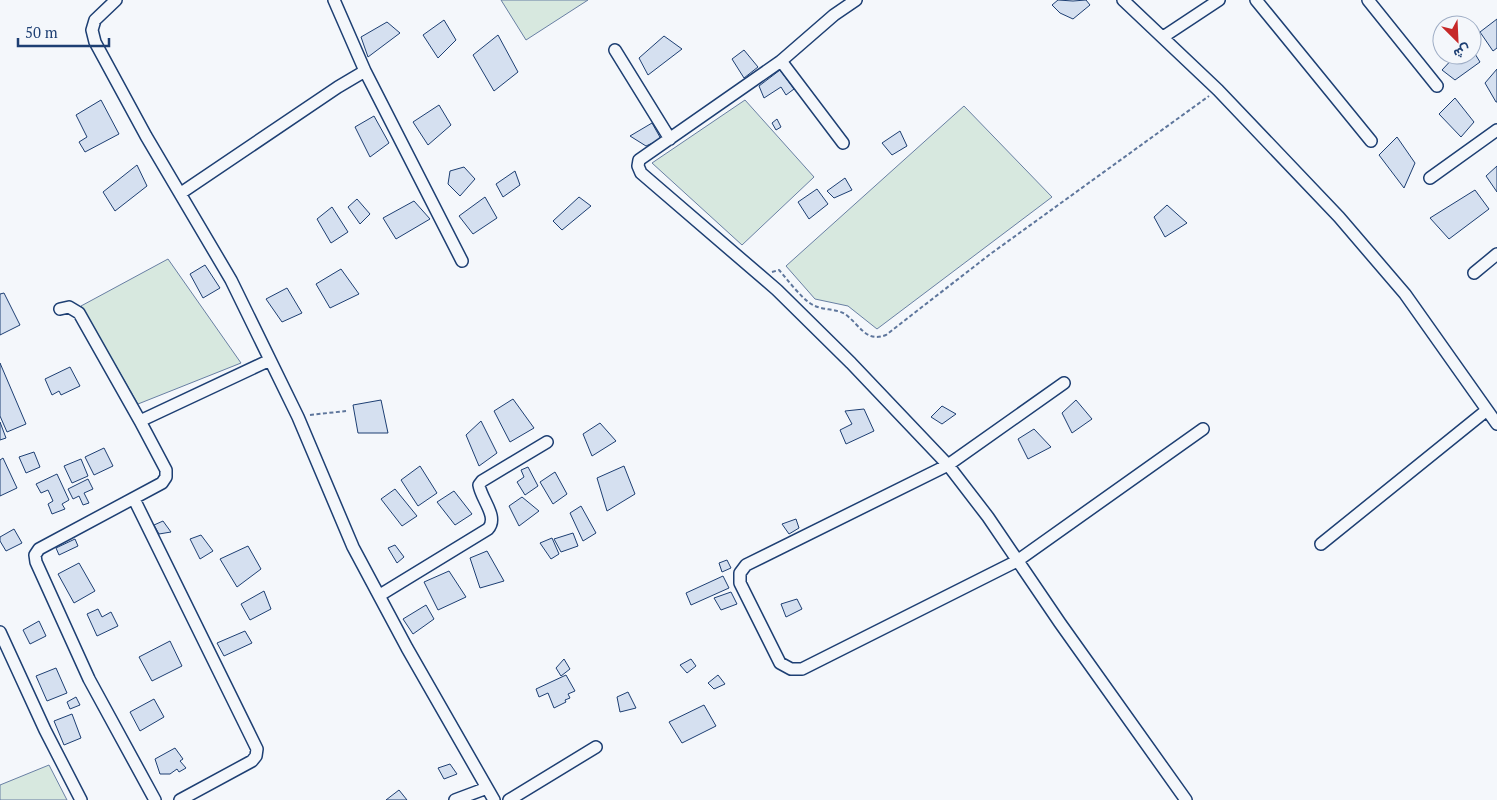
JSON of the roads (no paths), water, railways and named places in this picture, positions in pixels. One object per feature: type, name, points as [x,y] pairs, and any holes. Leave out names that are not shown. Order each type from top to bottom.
[{"type":"street","points":[[116,0],[95,20],[92,30],[95,42],[146,136],[231,280],[298,417],[354,547],[407,648],[494,800]]},
{"type":"street","points":[[334,0],[365,71],[462,261]]},
{"type":"street","points":[[856,0],[780,61],[639,160],[638,166],[641,173],[776,290],[851,362],[948,465],[988,517],[1060,623],[1186,800]]},
{"type":"street","points":[[1123,0],[1218,90],[1339,217],[1405,294],[1497,424]]},
{"type":"street","points":[[1163,37],[1219,0]]},
{"type":"street","points":[[1256,0],[1371,141]]},
{"type":"street","points":[[1368,0],[1438,86]]},
{"type":"street","points":[[615,50],[670,139]]},
{"type":"street","points":[[780,61],[843,143]]},
{"type":"street","points":[[181,194],[338,86],[365,71]]},
{"type":"street","points":[[1430,178],[1497,130]]},
{"type":"street","points":[[1474,273],[1497,254]]},
{"type":"street","points":[[60,309],[69,307],[79,313],[166,470],[166,477],[162,483],[39,549],[35,555],[36,562],[89,679],[155,800]]},
{"type":"street","points":[[140,421],[270,360]]},
{"type":"street","points":[[1064,383],[948,465],[746,564],[740,573],[740,584],[780,664],[791,669],[802,669],[1017,561],[1204,429]]},
{"type":"street","points":[[1321,544],[1487,410]]},
{"type":"street","points":[[380,595],[488,529],[493,519],[479,485],[482,481],[547,442]]},
{"type":"street","points":[[134,499],[257,749],[256,756],[252,761],[180,800]]},
{"type":"street","points":[[0,632],[45,730],[81,800]]},
{"type":"street","points":[[509,800],[596,747]]},
{"type":"street","points":[[456,800],[487,788]]}]
